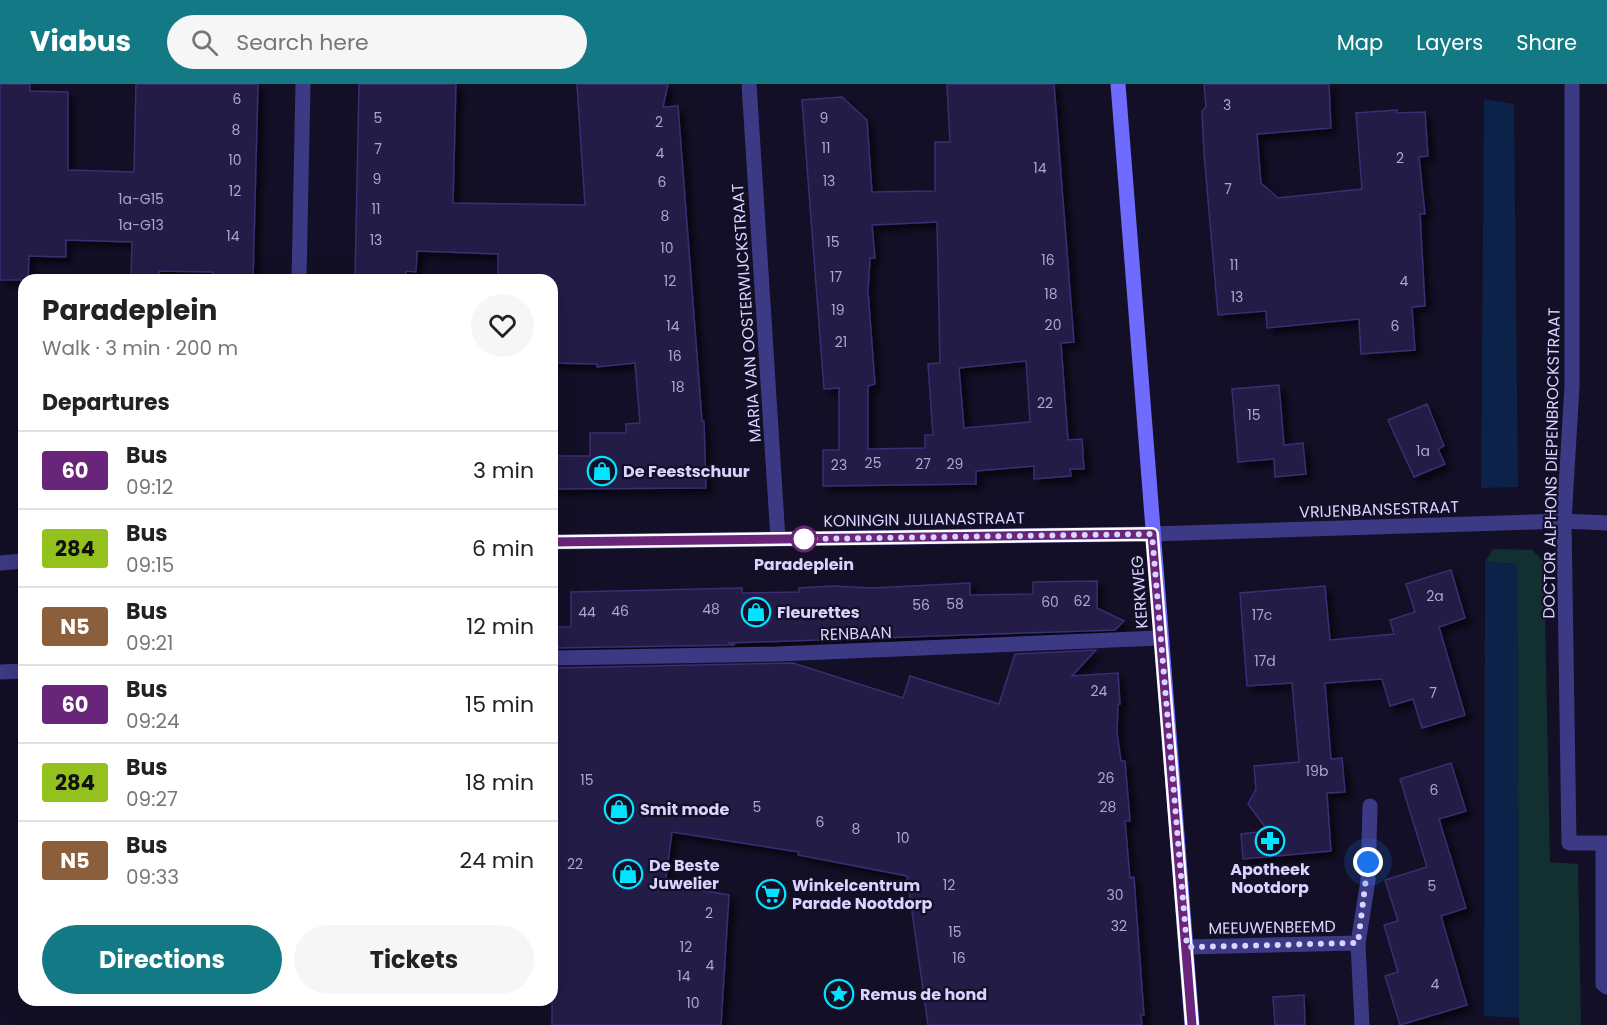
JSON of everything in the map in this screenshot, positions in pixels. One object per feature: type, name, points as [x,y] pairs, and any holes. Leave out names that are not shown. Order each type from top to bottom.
[{"type":"street","points":[[299,274],[303,84]]},
{"type":"street","name":"MARIA VAN OOSTERWIJCKSTRAAT","points":[[749,84],[778,539]]},
{"type":"street","name":"KERKWEG","points":[[1118,84],[1192,1025]]},
{"type":"street","name":"DOCTOR ALPHONS DIEPENBROCKSTRAAT","points":[[1572,84],[1572,386],[1564,521],[1569,843],[1605,843]]},
{"type":"street","name":"VRIJENBANSESTRAAT","points":[[1152,534],[1564,521],[1607,523]]},
{"type":"street","name":"KONINGIN JULIANASTRAAT","points":[[558,542],[1152,534]]},
{"type":"street","points":[[0,563],[18,562]]},
{"type":"street","name":"RENBAAN","points":[[558,658],[777,654],[1160,638]]},
{"type":"street","points":[[0,672],[18,671]]},
{"type":"street","name":"MEEUWENBEEMD","points":[[1362,1025],[1358,943],[1368,881],[1370,806]]},
{"type":"street","points":[[1605,843],[1603,984],[1607,987]]},
{"type":"street","name":"MEEUWENBEEMD","points":[[1187,947],[1358,943]]},
{"type":"green space","points":[[1493,549],[1532,550],[1544,562],[1550,862],[1578,864],[1581,1025],[1519,1025],[1517,564],[1485,562]]},
{"type":"water","points":[[1484,99],[1514,104],[1518,487],[1481,488]]},
{"type":"water","points":[[1485,562],[1517,564],[1519,1018],[1484,1016]]},
{"type":"building","points":[[0,84],[30,84],[30,91],[68,92],[68,170],[134,172],[136,84],[258,84],[253,274],[159,271],[159,274],[131,274],[132,242],[66,240],[66,257],[29,256],[28,274],[18,274],[18,280],[0,280]]},
{"type":"building","points":[[359,84],[456,84],[453,203],[585,205],[577,84],[668,84],[663,107],[678,106],[702,421],[704,421],[706,488],[558,489],[558,456],[590,456],[590,433],[626,433],[626,424],[640,423],[635,363],[597,367],[597,364],[558,363],[558,274],[498,274],[498,254],[417,251],[416,272],[355,274]]},
{"type":"building","points":[[947,84],[1054,84],[1074,342],[1061,343],[1068,440],[1082,439],[1084,469],[1070,469],[1071,476],[1034,479],[1034,466],[976,471],[976,484],[823,486],[823,450],[839,450],[839,388],[824,389],[802,100],[842,97],[867,120],[872,192],[935,191],[935,142],[950,142]],"holes":[[[937,222],[940,363],[928,364],[933,435],[925,435],[925,448],[868,449],[868,386],[875,384],[868,291],[870,258],[875,258],[872,225]],[[1026,361],[1030,422],[964,428],[959,368]]]},
{"type":"building","points":[[1204,84],[1329,84],[1331,128],[1257,134],[1261,183],[1278,198],[1362,189],[1356,113],[1397,110],[1397,113],[1425,112],[1428,156],[1419,157],[1425,214],[1420,214],[1425,306],[1412,307],[1415,350],[1361,354],[1359,319],[1267,328],[1266,311],[1218,315],[1204,153],[1202,111],[1206,107]]},
{"type":"building","points":[[1279,385],[1284,445],[1303,443],[1306,474],[1275,477],[1274,459],[1238,462],[1232,389]]},
{"type":"building","points":[[1427,404],[1444,446],[1438,449],[1445,464],[1414,477],[1388,420]]},
{"type":"building","points":[[1451,570],[1465,618],[1439,627],[1465,715],[1422,728],[1413,699],[1390,706],[1382,679],[1325,683],[1331,759],[1342,758],[1345,792],[1327,793],[1331,851],[1243,859],[1241,834],[1268,831],[1248,804],[1256,789],[1254,766],[1299,762],[1292,683],[1247,686],[1240,593],[1325,586],[1330,640],[1394,634],[1390,620],[1415,612],[1406,584]]},
{"type":"building","points":[[1097,581],[1097,608],[1124,621],[1115,630],[728,643],[735,645],[558,648],[558,627],[571,627],[571,592],[742,588],[742,593],[799,592],[799,588],[832,586],[873,588],[970,583],[970,595],[1033,594],[1033,582]]},
{"type":"building","points":[[1096,650],[1072,676],[1118,673],[1120,704],[1118,704],[1117,733],[1121,761],[1125,761],[1130,821],[1125,821],[1130,878],[1134,877],[1144,1015],[1141,1015],[1142,1025],[928,1025],[907,876],[798,855],[799,852],[672,832],[665,884],[729,895],[721,1025],[552,1025],[552,1006],[558,1006],[558,668],[793,663],[903,698],[910,676],[999,704],[1015,654]]},
{"type":"building","points":[[1451,763],[1466,811],[1439,819],[1466,908],[1441,916],[1467,1005],[1400,1025],[1385,976],[1398,972],[1384,925],[1398,921],[1385,880],[1427,867],[1400,779]]},
{"type":"building","points":[[1304,995],[1305,1025],[1275,1025],[1273,997]]},
{"type":"bus line","name":"60","points":[[558,542],[1152,534],[1192,1025]]},
{"type":"place","name":"De Feestschuur","points":[[602,471]]},
{"type":"place","name":"Paradeplein","points":[[804,539]]},
{"type":"place","name":"Fleurettes","points":[[756,612]]},
{"type":"place","name":"Smit mode","points":[[619,809]]},
{"type":"place","name":"Apotheek Nootdorp","points":[[1270,841]]},
{"type":"place","name":"De Beste Juwelier","points":[[628,874]]},
{"type":"place","name":"Winkelcentrum Parade Nootdorp","points":[[771,894]]},
{"type":"place","name":"Remus de hond","points":[[839,994]]},
{"type":"route","points":[[804,539],[802,539],[1152,534],[1187,947],[1358,943],[1368,881],[1368,862]]}]
